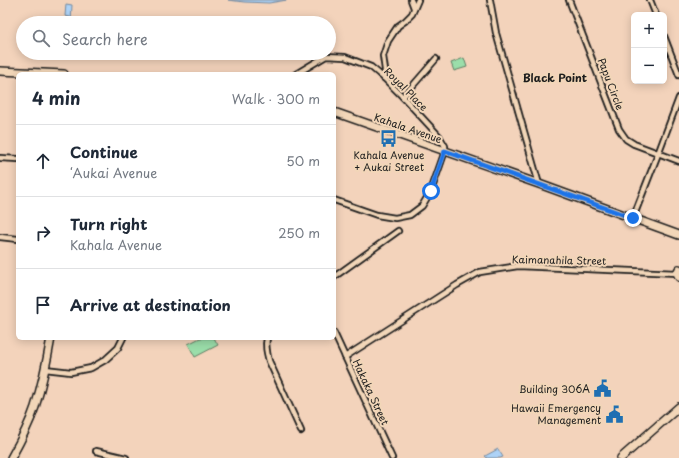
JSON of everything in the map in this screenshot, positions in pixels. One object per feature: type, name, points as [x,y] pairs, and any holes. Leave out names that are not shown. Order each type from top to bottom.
[{"type":"street","points":[[411,0],[414,8]]},
{"type":"street","points":[[384,78],[385,70],[383,56],[388,42],[398,26],[406,21],[412,14],[418,0]]},
{"type":"street","points":[[490,0],[496,33],[539,184]]},
{"type":"street","name":"Papu Circle","points":[[569,0],[619,129],[626,139],[634,144],[679,161]]},
{"type":"street","points":[[650,0],[655,12]]},
{"type":"street","points":[[667,44],[679,75]]},
{"type":"street","name":"Royal Place","points":[[336,57],[345,57],[371,67],[384,78],[439,136],[445,146],[445,151]]},
{"type":"street","name":"Royal Place","points":[[299,72],[319,60]]},
{"type":"street","points":[[403,97],[436,60]]},
{"type":"street","points":[[0,71],[21,72]]},
{"type":"street","points":[[633,218],[679,98]]},
{"type":"street","name":"Kahala Avenue","points":[[336,113],[679,235]]},
{"type":"street","points":[[336,201],[377,215],[395,218],[410,214],[422,206],[431,191],[445,151]]},
{"type":"street","points":[[0,158],[16,159]]},
{"type":"street","points":[[336,277],[398,231]]},
{"type":"street","points":[[0,237],[16,239]]},
{"type":"street","name":"Kaimanahila Street","points":[[345,357],[457,285],[480,272],[518,266],[678,273]]},
{"type":"street","name":"Hakaka Street","points":[[336,337],[392,458]]},
{"type":"street","points":[[11,458],[21,441],[35,408],[51,340]]},
{"type":"street","points":[[45,369],[71,372],[91,368],[105,360],[118,348],[123,340]]},
{"type":"street","points":[[267,340],[269,361],[301,431]]},
{"type":"street","points":[[621,458],[679,407]]},
{"type":"street","points":[[96,451],[126,458]]},
{"type":"green space","points":[[464,58],[467,67],[454,71],[451,63]]},
{"type":"green space","points":[[196,340],[215,340],[218,345],[195,357],[188,344]]},
{"type":"water","points":[[228,0],[287,0],[269,3]]},
{"type":"water","points":[[66,4],[72,5],[71,16],[65,16]]},
{"type":"water","points":[[498,449],[503,457],[487,458],[485,456]]},
{"type":"place","name":"Kahala Avenue + Aukai Street","points":[[389,138]]},
{"type":"place","name":"Building 306A","points":[[603,389]]},
{"type":"place","name":"Hawaii Emergency Management","points":[[614,414]]},
{"type":"district","name":"Black Point","points":[[555,78]]},
{"type":"route","points":[[431,191],[445,151],[633,218]]}]
